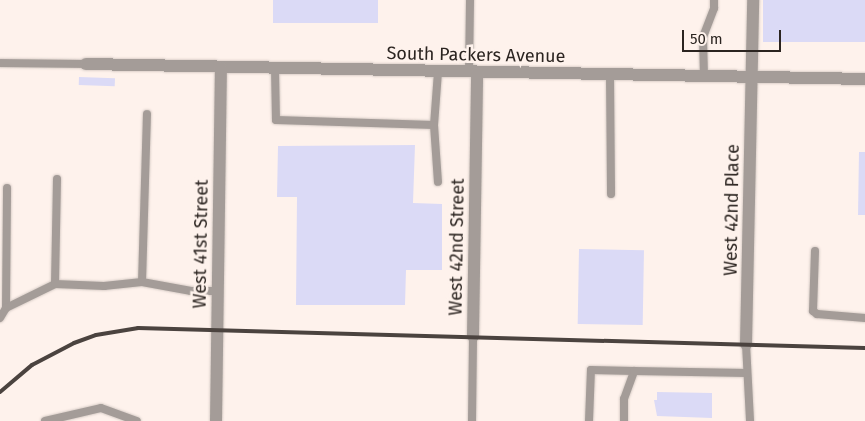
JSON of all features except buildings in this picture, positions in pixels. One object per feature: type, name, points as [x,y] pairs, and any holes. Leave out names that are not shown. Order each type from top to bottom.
[{"type":"street","name":"West 42nd Place","points":[[746,344],[753,77],[753,0]]},
{"type":"street","name":"South Packers Avenue","points":[[86,64],[473,73],[865,79]]},
{"type":"street","name":"West 41st Street","points":[[216,421],[221,67]]},
{"type":"street","name":"West 42nd Street","points":[[473,73],[473,336]]},
{"type":"lane","name":"West 42nd Street","points":[[470,0],[473,73]]},
{"type":"lane","points":[[704,77],[703,37],[714,8],[714,0]]},
{"type":"lane","points":[[0,63],[86,64]]},
{"type":"lane","points":[[275,68],[276,120],[434,125]]},
{"type":"lane","points":[[438,72],[434,125],[438,182]]},
{"type":"lane","points":[[610,75],[611,194]]},
{"type":"lane","points":[[142,282],[147,114]]},
{"type":"lane","points":[[55,284],[57,178]]},
{"type":"lane","points":[[0,318],[6,308],[7,188]]},
{"type":"lane","points":[[814,251],[813,311],[817,314],[865,318]]},
{"type":"lane","points":[[6,308],[55,284],[104,286],[142,282],[191,291],[218,291]]},
{"type":"lane","name":"West 42nd Street","points":[[472,421],[473,336]]},
{"type":"lane","name":"West 42nd Place","points":[[746,344],[750,421]]},
{"type":"lane","points":[[589,421],[591,370],[747,373]]},
{"type":"lane","points":[[624,421],[624,399],[634,371]]},
{"type":"lane","points":[[45,421],[100,408],[137,421]]},
{"type":"railway","points":[[0,392],[32,365],[74,343],[96,335],[138,328],[865,348]]}]
